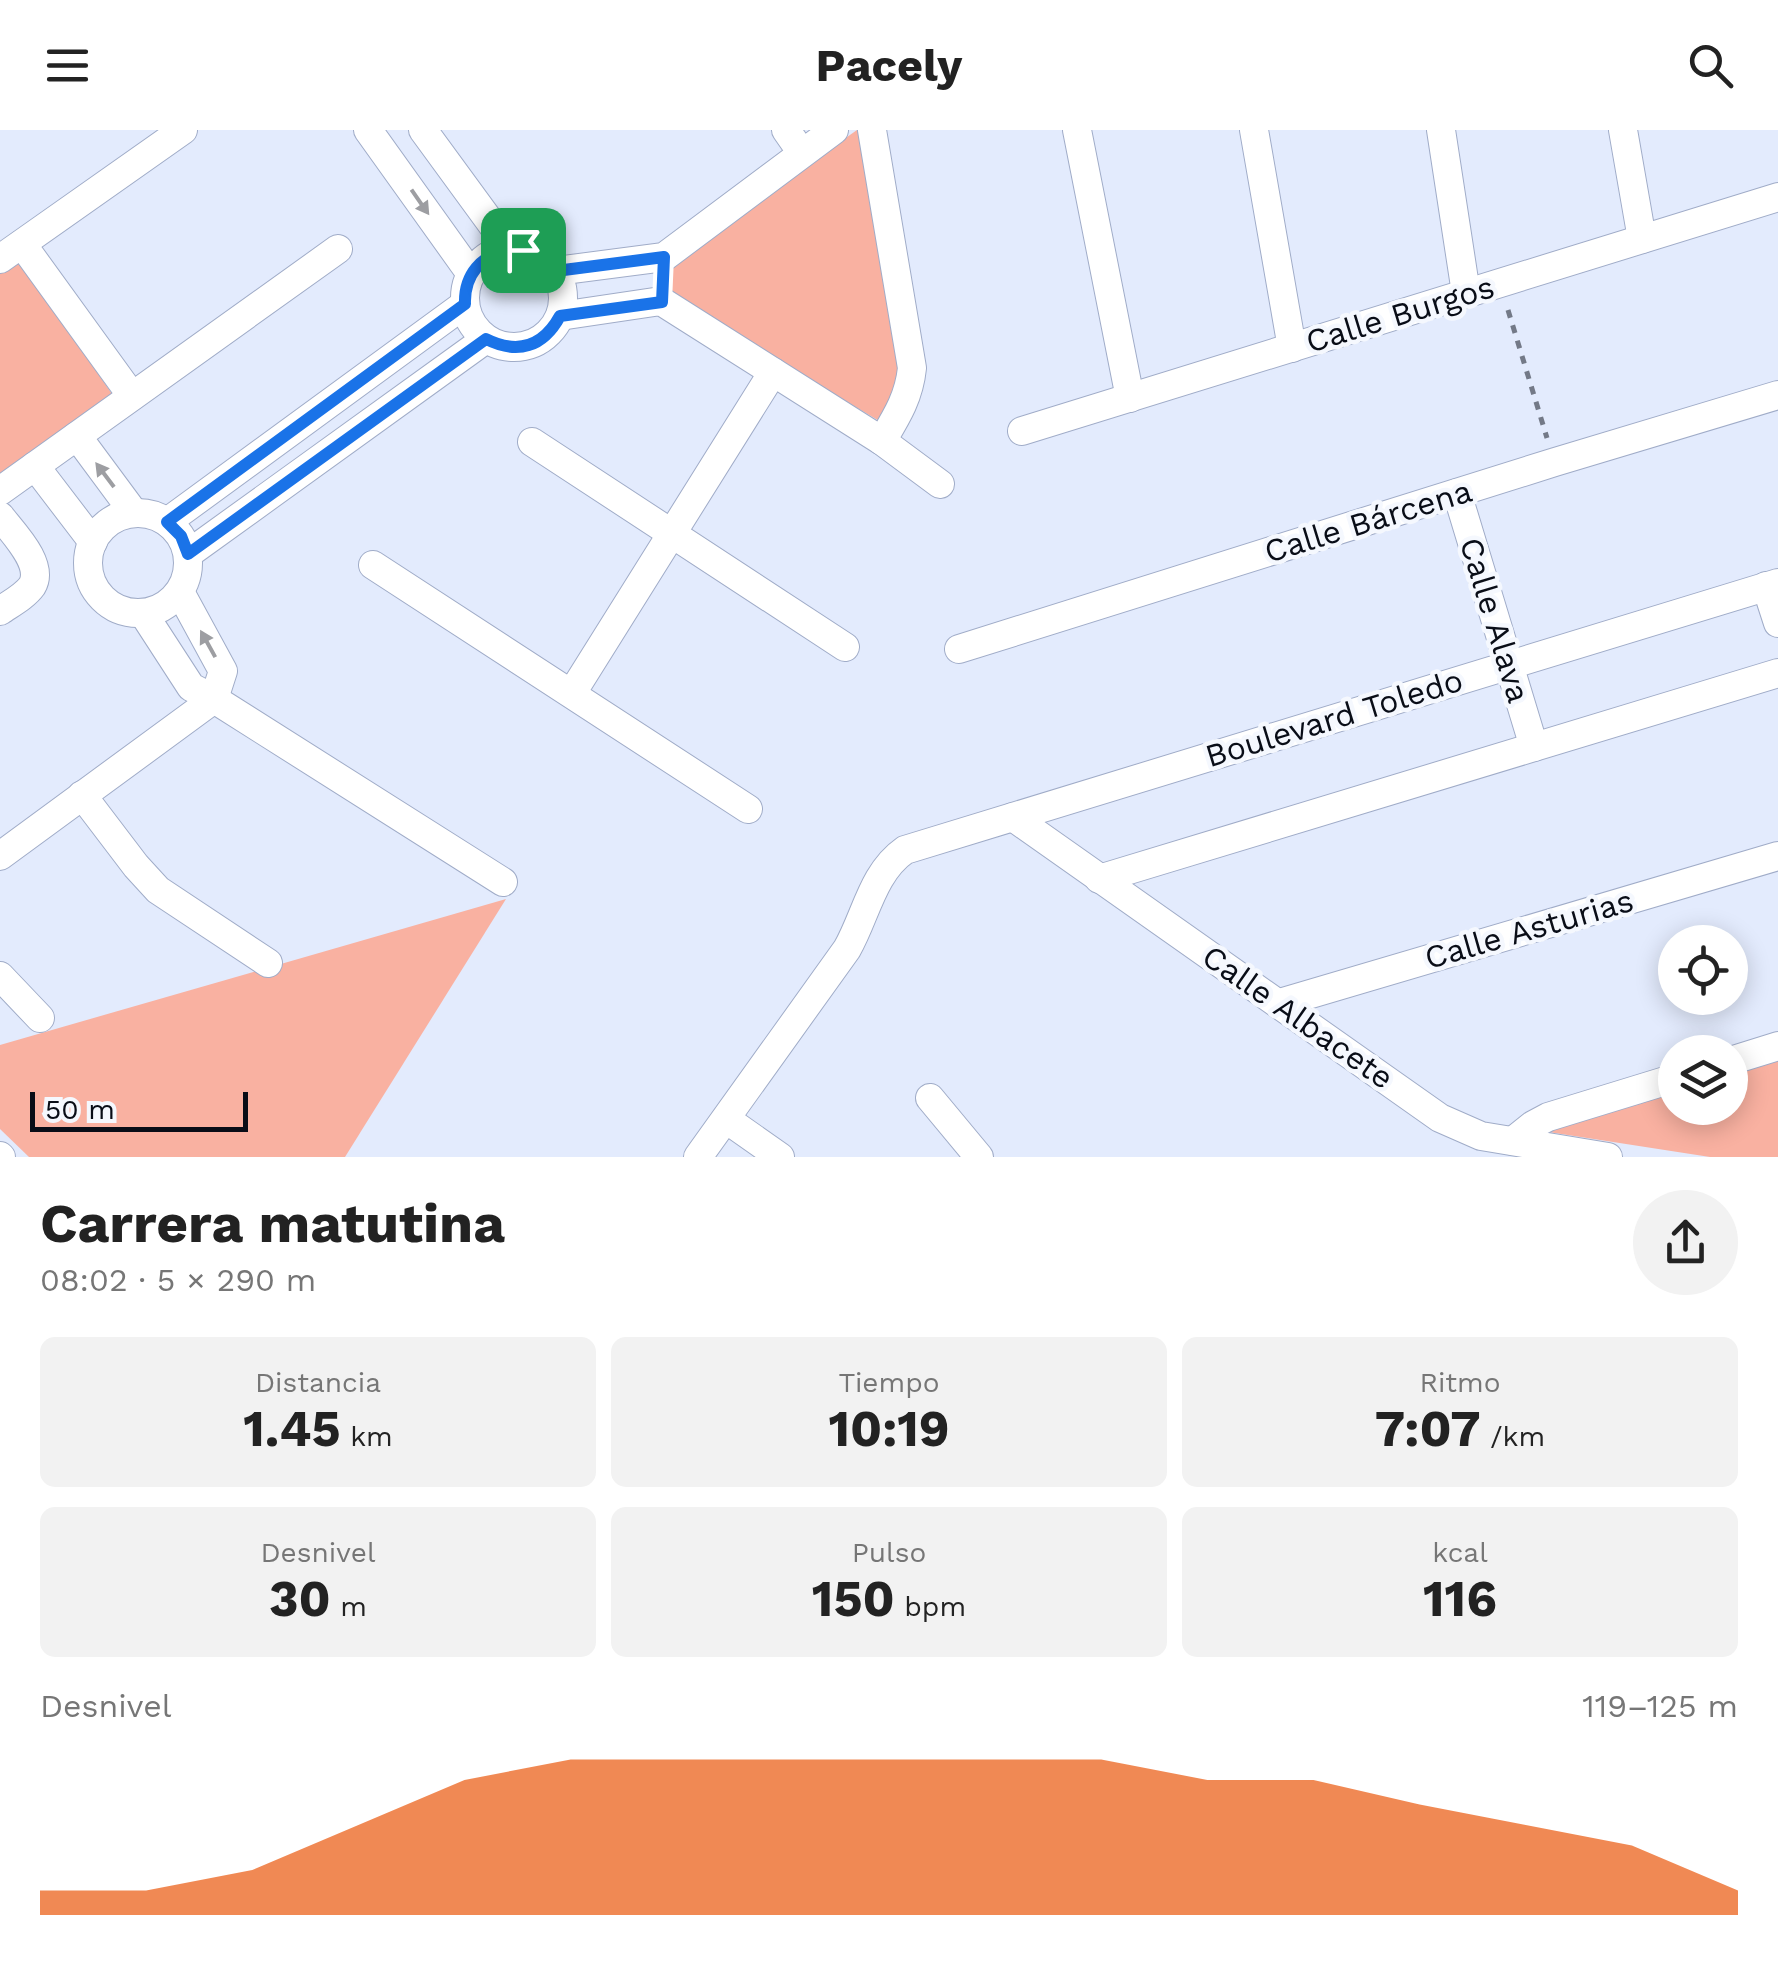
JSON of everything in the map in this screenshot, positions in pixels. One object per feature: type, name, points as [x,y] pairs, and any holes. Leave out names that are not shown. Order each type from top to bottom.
[{"type":"street","points":[[132,396],[11,251],[183,130]]},
{"type":"street","points":[[368,130],[471,274]]},
{"type":"street","points":[[423,130],[510,249]]},
{"type":"street","points":[[786,130],[802,153]]},
{"type":"street","points":[[556,271],[664,257],[834,130]]},
{"type":"street","points":[[872,130],[912,368],[904,405],[882,440]]},
{"type":"street","points":[[1077,130],[1130,398]]},
{"type":"street","points":[[1254,130],[1292,348]]},
{"type":"street","points":[[1441,130],[1466,294]]},
{"type":"street","points":[[1623,130],[1642,239]]},
{"type":"street","name":"Calle Burgos","points":[[1022,431],[1778,196]]},
{"type":"street","points":[[0,491],[338,249]]},
{"type":"street","points":[[510,249],[536,254],[556,271],[564,301],[553,329],[529,346],[514,348],[486,339],[471,324],[464,294],[471,274],[488,257],[510,249]]},
{"type":"street","points":[[662,302],[664,257]]},
{"type":"street","points":[[560,316],[662,302],[882,440],[940,484]]},
{"type":"street","points":[[167,522],[465,304]]},
{"type":"street","points":[[188,554],[486,339]]},
{"type":"street","points":[[572,693],[773,372]]},
{"type":"street","name":"Calle Bárcena","points":[[959,649],[1778,395]]},
{"type":"street","points":[[76,436],[134,514]]},
{"type":"street","points":[[532,442],[844,647]]},
{"type":"street","points":[[35,466],[94,542]]},
{"type":"street","name":"Calle Alava","points":[[1456,493],[1534,747]]},
{"type":"street","points":[[134,514],[151,515],[167,522],[181,536],[188,554],[188,574],[180,592],[157,610],[143,613],[128,612],[102,598],[89,571],[89,556],[103,528],[134,514]]},
{"type":"street","points":[[0,516],[30,558],[36,576],[27,592],[0,612]]},
{"type":"street","points":[[373,565],[748,809]]},
{"type":"street","points":[[1772,584],[1778,623]]},
{"type":"street","name":"Boulevard Toledo","points":[[726,1119],[858,930],[882,872],[905,850],[1772,584]]},
{"type":"street","points":[[0,856],[214,699],[223,671],[180,592]]},
{"type":"street","points":[[143,613],[191,687],[503,882]]},
{"type":"street","points":[[1100,879],[1778,673]]},
{"type":"street","points":[[82,796],[158,890],[268,963]]},
{"type":"street","name":"Calle Albacete","points":[[1012,817],[1440,1118],[1482,1136],[1608,1157]]},
{"type":"street","name":"Calle Asturias","points":[[1280,1003],[1778,856]]},
{"type":"street","points":[[0,976],[40,1018]]},
{"type":"street","points":[[1748,1055],[1778,1046]]},
{"type":"street","points":[[1513,1141],[1548,1118],[1658,1083]]},
{"type":"street","points":[[930,1098],[980,1157]]},
{"type":"street","points":[[698,1157],[726,1119],[780,1157]]},
{"type":"path","points":[[1500,283],[1555,462]]},
{"type":"shaded area","points":[[862,130],[899,377],[881,422],[672,298],[671,261]]},
{"type":"shaded area","points":[[20,258],[112,394],[0,478],[0,272]]},
{"type":"shaded area","points":[[506,899],[345,1157],[29,1157],[0,1129],[0,1045]]},
{"type":"shaded area","points":[[1778,1058],[1778,1157],[1710,1157],[1542,1131],[1658,1094],[1658,1125],[1748,1125],[1748,1067]]},
{"type":"route","points":[[523,250],[536,254],[556,271],[664,257],[662,302],[560,316],[553,329],[529,346],[499,346],[486,339],[188,554],[181,536],[167,522],[465,304],[467,284],[478,264],[498,252],[523,250]]}]
